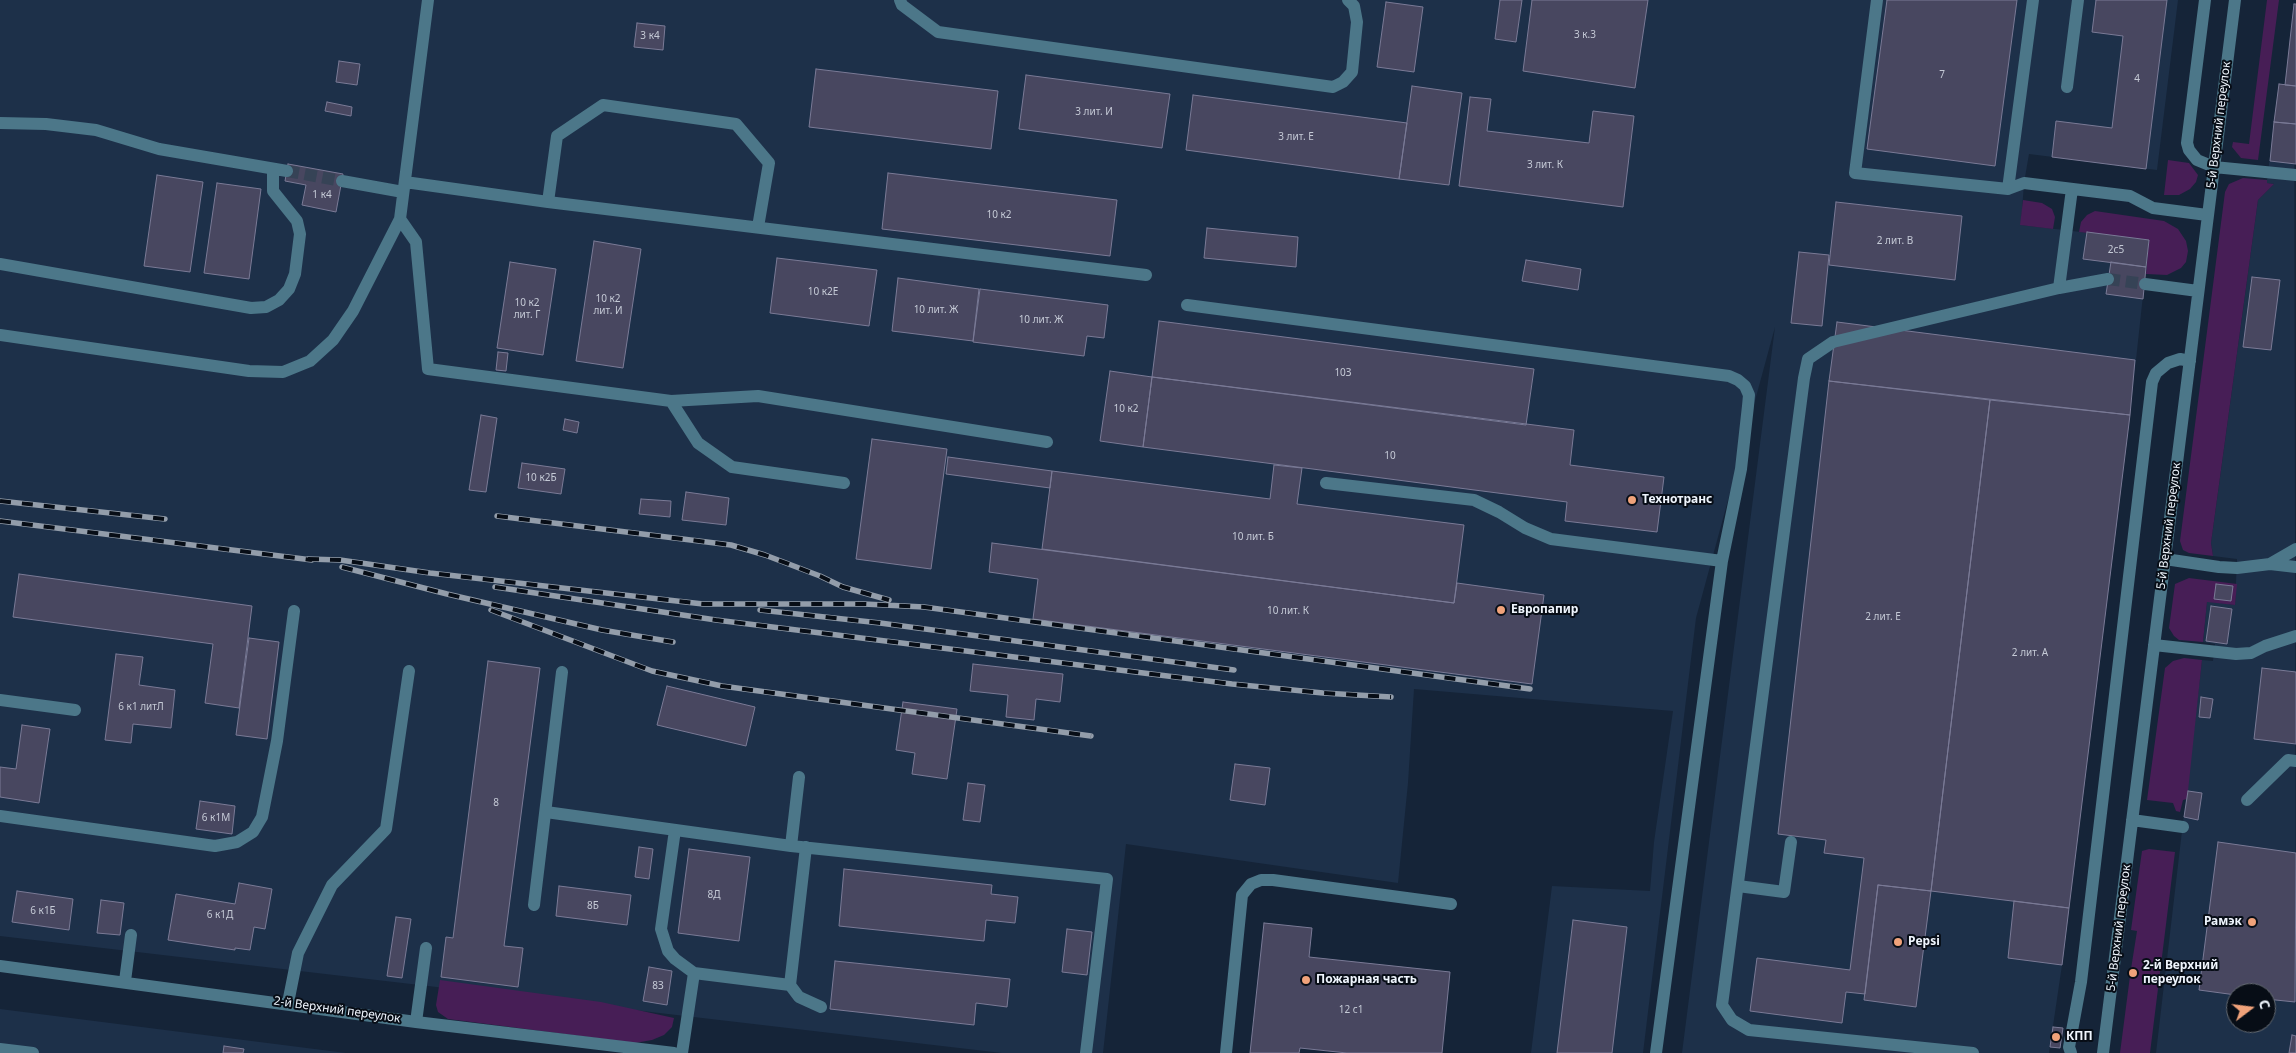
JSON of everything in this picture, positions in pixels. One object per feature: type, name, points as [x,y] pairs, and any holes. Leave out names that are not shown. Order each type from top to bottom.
[{"type":"street","points":[[0,334],[249,371],[283,372],[310,362],[333,340],[353,311],[400,219],[428,0]]},
{"type":"street","points":[[900,0],[902,5],[938,32],[1333,87],[1343,82],[1352,72],[1357,22],[1354,6],[1348,0]]},
{"type":"street","points":[[1877,0],[1855,173],[2008,189],[2024,183],[2130,196],[2153,208],[2207,215]]},
{"type":"street","points":[[2008,189],[2034,0]]},
{"type":"street","points":[[2067,87],[2078,0]]},
{"type":"street","points":[[2205,0],[2187,143],[2189,150],[2197,160],[2214,167],[2296,175]]},
{"type":"street","name":"5-й Верхний переулок","points":[[2104,1053],[2235,0]]},
{"type":"street","points":[[548,202],[557,136],[603,105],[736,124],[768,164],[758,227]]},
{"type":"street","points":[[0,123],[46,124],[96,130],[159,149],[287,171]]},
{"type":"street","points":[[0,264],[251,308],[266,307],[279,300],[289,289],[295,274],[300,234],[297,221],[273,191],[273,169]]},
{"type":"street","points":[[342,181],[548,202],[1146,275]]},
{"type":"street","points":[[2059,288],[2072,189]]},
{"type":"street","points":[[400,219],[416,242],[428,369],[671,401],[758,396],[1047,442]]},
{"type":"street","points":[[1973,1053],[1748,1030],[1732,1020],[1722,1004],[1808,359],[1833,342],[2059,288],[2108,279]]},
{"type":"street","points":[[2145,284],[2198,290]]},
{"type":"street","points":[[1187,305],[1729,376],[1745,386],[1749,395],[1742,469],[1722,561],[1656,1053]]},
{"type":"street","points":[[2072,1053],[2069,1047],[2081,982],[2152,382],[2156,373],[2168,363],[2180,359],[2190,362]]},
{"type":"street","points":[[671,401],[698,443],[732,468],[844,483]]},
{"type":"street","points":[[1326,482],[1474,500],[1499,512],[1525,528],[1551,539],[1722,561]]},
{"type":"street","points":[[2270,564],[2296,549]]},
{"type":"street","points":[[2165,559],[2237,568],[2270,564],[2296,567]]},
{"type":"street","points":[[0,816],[215,846],[237,842],[253,832],[262,817],[276,741],[294,611]]},
{"type":"street","points":[[2154,645],[2236,654],[2251,653],[2264,646],[2296,636]]},
{"type":"street","points":[[288,1003],[298,953],[332,885],[386,829],[409,671]]},
{"type":"street","points":[[534,905],[562,672]]},
{"type":"street","points":[[0,700],[75,710]]},
{"type":"street","points":[[2247,800],[2288,760],[2296,761]]},
{"type":"street","points":[[791,846],[799,777]]},
{"type":"street","points":[[546,812],[806,848],[1107,879],[1086,1053]]},
{"type":"street","points":[[2132,820],[2183,827]]},
{"type":"street","points":[[674,830],[660,928],[668,951],[675,959],[694,973],[790,985],[799,996],[821,1007]]},
{"type":"street","points":[[1738,886],[1784,892],[1791,842]]},
{"type":"street","points":[[790,985],[806,848]]},
{"type":"street","points":[[1226,1053],[1242,895],[1251,884],[1261,880],[1274,880],[1451,904]]},
{"type":"street","points":[[125,981],[131,935]]},
{"type":"street","points":[[416,1022],[426,948]]},
{"type":"street","name":"2-й Верхний переулок","points":[[0,966],[288,1003],[573,1047],[674,1053]]},
{"type":"street","points":[[682,1053],[694,973]]},
{"type":"street","points":[[0,1049],[33,1053]]},
{"type":"shaded area","points":[[0,0],[2178,0],[2157,170],[2029,154],[2024,183],[2021,225],[2149,240],[2130,415],[2062,965],[2049,1053],[1682,1053],[1775,327],[1696,618],[1643,1053],[1531,1053],[1552,886],[1650,891],[1654,842],[1673,711],[1414,689],[1408,783],[1398,883],[1126,844],[1103,1053],[1002,1053],[0,936]]},
{"type":"shaded area","points":[[2267,0],[2279,0],[2258,160],[2241,158],[2232,147],[2233,142],[2249,144]]},
{"type":"shaded area","points":[[2294,0],[2296,1053],[2156,1053],[2202,660],[2213,661],[2215,644],[2203,642],[2207,601],[2235,605],[2237,559],[2213,556],[2211,543],[2258,200],[2274,184],[2267,183],[2267,180],[2279,84],[2285,85]]},
{"type":"shaded area","points":[[2168,160],[2189,163],[2198,175],[2196,182],[2190,189],[2179,195],[2164,195]]},
{"type":"shaded area","points":[[2243,178],[2267,180],[2267,183],[2274,184],[2258,200],[2211,543],[2213,556],[2189,553],[2183,550],[2180,541],[2225,192],[2229,184]]},
{"type":"shaded area","points":[[2023,200],[2042,203],[2052,209],[2055,217],[2053,229],[2020,225]]},
{"type":"shaded area","points":[[2095,211],[2164,221],[2178,229],[2186,241],[2188,251],[2186,262],[2181,268],[2167,275],[2146,274],[2149,240],[2079,232],[2081,222],[2087,215]]},
{"type":"shaded area","points":[[2189,578],[2237,584],[2235,605],[2207,602],[2203,642],[2179,640],[2169,628],[2175,584]]},
{"type":"shaded area","points":[[2184,658],[2202,660],[2187,799],[2183,800],[2180,812],[2176,811],[2173,803],[2147,800],[2165,668],[2173,661]]},
{"type":"shaded area","points":[[2149,849],[2175,852],[2150,1053],[2120,1053],[2130,976],[2136,976],[2137,970],[2131,969],[2137,931],[2131,930],[2142,851]]},
{"type":"shaded area","points":[[440,980],[601,1002],[674,1018],[672,1027],[664,1035],[652,1040],[635,1043],[448,1019],[438,1012],[436,1005]]},
{"type":"shaded area","points":[[0,1009],[346,1053],[0,1053]]},
{"type":"building","points":[[1500,0],[1522,0],[1516,42],[1495,39]]},
{"type":"building","points":[[1532,0],[1648,0],[1635,88],[1523,71]]},
{"type":"building","points":[[1887,0],[2017,0],[1995,166],[1867,149]]},
{"type":"building","points":[[2096,0],[2167,0],[2146,169],[2052,157],[2056,121],[2112,128],[2123,36],[2092,32]]},
{"type":"building","points":[[1386,2],[1423,7],[1414,72],[1377,67]]},
{"type":"building","points":[[2294,4],[2296,4],[2296,86],[2285,85]]},
{"type":"building","points":[[637,23],[665,26],[663,50],[634,47]]},
{"type":"building","points":[[339,61],[360,64],[357,85],[336,82]]},
{"type":"building","points":[[816,69],[998,91],[991,149],[809,127]]},
{"type":"building","points":[[1026,75],[1170,94],[1162,148],[1019,129]]},
{"type":"building","points":[[2279,84],[2296,86],[2296,124],[2274,122]]},
{"type":"building","points":[[1412,86],[1462,93],[1449,185],[1399,179]]},
{"type":"building","points":[[1193,95],[1407,123],[1399,179],[1186,150]]},
{"type":"building","points":[[1470,97],[1491,99],[1487,131],[1589,143],[1593,111],[1634,116],[1623,207],[1459,186]]},
{"type":"building","points":[[327,102],[352,107],[351,116],[325,111]]},
{"type":"building","points":[[2274,122],[2296,124],[2296,164],[2270,161]]},
{"type":"building","points":[[288,164],[343,174],[336,212],[302,205],[306,185],[285,181]]},
{"type":"building","points":[[888,173],[1117,200],[1110,256],[882,229]]},
{"type":"building","points":[[157,175],[203,182],[190,272],[144,266]]},
{"type":"building","points":[[217,183],[261,189],[249,279],[204,273]]},
{"type":"building","points":[[1836,202],[1962,216],[1955,280],[1829,265]]},
{"type":"building","points":[[1207,228],[1298,237],[1296,267],[1204,258]]},
{"type":"building","points":[[2087,232],[2149,240],[2146,267],[2083,259]]},
{"type":"building","points":[[594,241],[641,249],[623,368],[576,361]]},
{"type":"building","points":[[1799,252],[1829,255],[1822,326],[1791,323]]},
{"type":"building","points":[[777,258],[877,270],[869,326],[770,313]]},
{"type":"building","points":[[1526,260],[1581,269],[1578,290],[1522,281]]},
{"type":"building","points":[[510,262],[556,269],[543,355],[497,348]]},
{"type":"building","points":[[2111,262],[2146,267],[2143,299],[2106,294]]},
{"type":"building","points":[[2252,277],[2280,280],[2271,350],[2243,347]]},
{"type":"building","points":[[898,278],[979,289],[973,341],[892,331]]},
{"type":"building","points":[[980,289],[1108,305],[1104,338],[1087,336],[1084,356],[973,342]]},
{"type":"building","points":[[1159,321],[1534,369],[1526,425],[1152,377]]},
{"type":"building","points":[[1837,322],[2135,360],[2130,415],[1829,381]]},
{"type":"building","points":[[498,352],[508,353],[506,371],[496,370]]},
{"type":"building","points":[[1110,371],[1152,377],[1143,447],[1100,441]]},
{"type":"building","points":[[1152,377],[1574,430],[1570,465],[1664,477],[1657,532],[1565,521],[1567,502],[1143,447]]},
{"type":"building","points":[[1829,381],[1990,400],[1931,891],[1878,885],[1865,994],[1846,992],[1842,1023],[1750,1011],[1757,958],[1850,970],[1864,858],[1824,853],[1826,840],[1778,834]]},
{"type":"building","points":[[1990,400],[2130,415],[2069,908],[1931,891]]},
{"type":"building","points":[[481,415],[497,418],[486,492],[469,490]]},
{"type":"building","points":[[565,419],[579,422],[577,433],[563,430]]},
{"type":"building","points":[[872,439],[947,449],[931,569],[856,559]]},
{"type":"building","points":[[948,457],[1052,471],[1050,488],[946,474]]},
{"type":"building","points":[[522,463],[565,469],[561,494],[518,488]]},
{"type":"building","points":[[1274,465],[1302,468],[1297,504],[1464,525],[1454,603],[1042,549],[1052,471],[1270,499]]},
{"type":"building","points":[[686,492],[729,498],[726,525],[682,520]]},
{"type":"building","points":[[641,499],[671,501],[670,517],[639,514]]},
{"type":"building","points":[[992,543],[1454,603],[1457,583],[1544,595],[1532,684],[1033,619],[1038,579],[989,572]]},
{"type":"building","points":[[19,574],[252,606],[239,708],[205,703],[213,644],[13,617]]},
{"type":"building","points":[[2216,584],[2233,586],[2231,601],[2214,599]]},
{"type":"building","points":[[2211,606],[2232,609],[2227,644],[2206,641]]},
{"type":"building","points":[[249,638],[279,642],[267,739],[236,735]]},
{"type":"building","points":[[116,654],[143,657],[139,685],[175,690],[171,728],[133,724],[131,743],[105,740]]},
{"type":"building","points":[[488,661],[540,668],[504,946],[523,948],[518,987],[441,977],[446,937],[453,938]]},
{"type":"building","points":[[973,664],[1063,674],[1060,702],[1036,699],[1034,720],[1006,717],[1008,695],[970,691]]},
{"type":"building","points":[[2262,668],[2296,672],[2296,744],[2254,739]]},
{"type":"building","points":[[667,686],[755,707],[746,746],[657,725]]},
{"type":"building","points":[[2201,697],[2213,699],[2210,718],[2199,717]]},
{"type":"building","points":[[903,702],[957,709],[947,779],[912,774],[915,753],[896,750]]},
{"type":"building","points":[[22,725],[50,729],[39,803],[0,797],[0,767],[16,769]]},
{"type":"building","points":[[1235,764],[1270,768],[1265,805],[1230,800]]},
{"type":"building","points":[[968,783],[985,785],[980,822],[963,820]]},
{"type":"building","points":[[2188,791],[2202,793],[2198,820],[2184,817]]},
{"type":"building","points":[[200,801],[235,806],[232,834],[196,829]]},
{"type":"building","name":"Рамэк","points":[[2218,842],[2296,853],[2295,1002],[2276,1000],[2276,983],[2226,983],[2226,994],[2199,990]]},
{"type":"building","points":[[639,847],[653,849],[649,879],[635,877]]},
{"type":"building","points":[[689,849],[750,857],[739,941],[678,933]]},
{"type":"building","points":[[844,869],[992,885],[991,894],[1018,897],[1015,923],[986,920],[984,941],[839,926]]},
{"type":"building","points":[[239,883],[272,889],[265,929],[254,927],[250,950],[235,948],[235,950],[168,940],[176,894],[235,904]]},
{"type":"building","name":"Pepsi","points":[[1878,885],[1931,891],[1916,1007],[1864,1000]]},
{"type":"building","points":[[559,886],[631,895],[627,925],[556,916]]},
{"type":"building","points":[[17,891],[73,899],[69,930],[12,922]]},
{"type":"building","points":[[101,900],[124,903],[120,935],[97,933]]},
{"type":"building","points":[[2014,901],[2069,908],[2062,965],[2008,958]]},
{"type":"building","points":[[396,917],[411,919],[402,978],[387,976]]},
{"type":"building","points":[[1573,920],[1627,927],[1612,1053],[1557,1053]]},
{"type":"building","points":[[1264,923],[1312,928],[1309,957],[1450,972],[1442,1053],[1347,1053],[1300,1048],[1299,1053],[1250,1053]]},
{"type":"building","points":[[1067,929],[1092,932],[1087,975],[1062,972]]},
{"type":"building","points":[[835,961],[1010,979],[1007,1007],[976,1003],[974,1025],[830,1009]]},
{"type":"building","points":[[649,967],[672,971],[667,1005],[643,1001]]},
{"type":"building","name":"КПП","points":[[2053,1027],[2063,1028],[2060,1048],[2050,1047]]},
{"type":"building","points":[[2292,1035],[2296,1036],[2296,1053],[2289,1053]]},
{"type":"building","points":[[224,1046],[244,1049],[243,1053],[223,1053]]},
{"type":"tunnel","points":[[287,171],[342,181]]},
{"type":"tunnel","points":[[2108,279],[2145,284]]},
{"type":"railway","points":[[0,501],[165,519]]},
{"type":"railway","points":[[497,516],[731,545],[765,555],[843,587],[889,600]]},
{"type":"railway","points":[[0,521],[312,560]]},
{"type":"railway","points":[[308,559],[340,560],[430,573],[703,604],[864,604],[924,607],[1530,689]]},
{"type":"railway","points":[[342,567],[447,594],[602,630],[673,642]]},
{"type":"railway","points":[[495,587],[716,620],[1232,684],[1323,693],[1391,697]]},
{"type":"railway","points":[[491,610],[652,671],[722,686],[1091,736]]},
{"type":"railway","points":[[760,610],[880,623],[1234,670]]},
{"type":"place","name":"Технотранс","points":[[1632,500]]},
{"type":"place","name":"Европапир","points":[[1501,610]]},
{"type":"place","name":"Рамэк","points":[[2252,922]]},
{"type":"place","name":"Pepsi","points":[[1898,942]]},
{"type":"place","name":"2-й Верхний переулок","points":[[2133,973]]},
{"type":"place","name":"Пожарная часть","points":[[1306,980]]},
{"type":"place","name":"КПП","points":[[2056,1037]]}]
